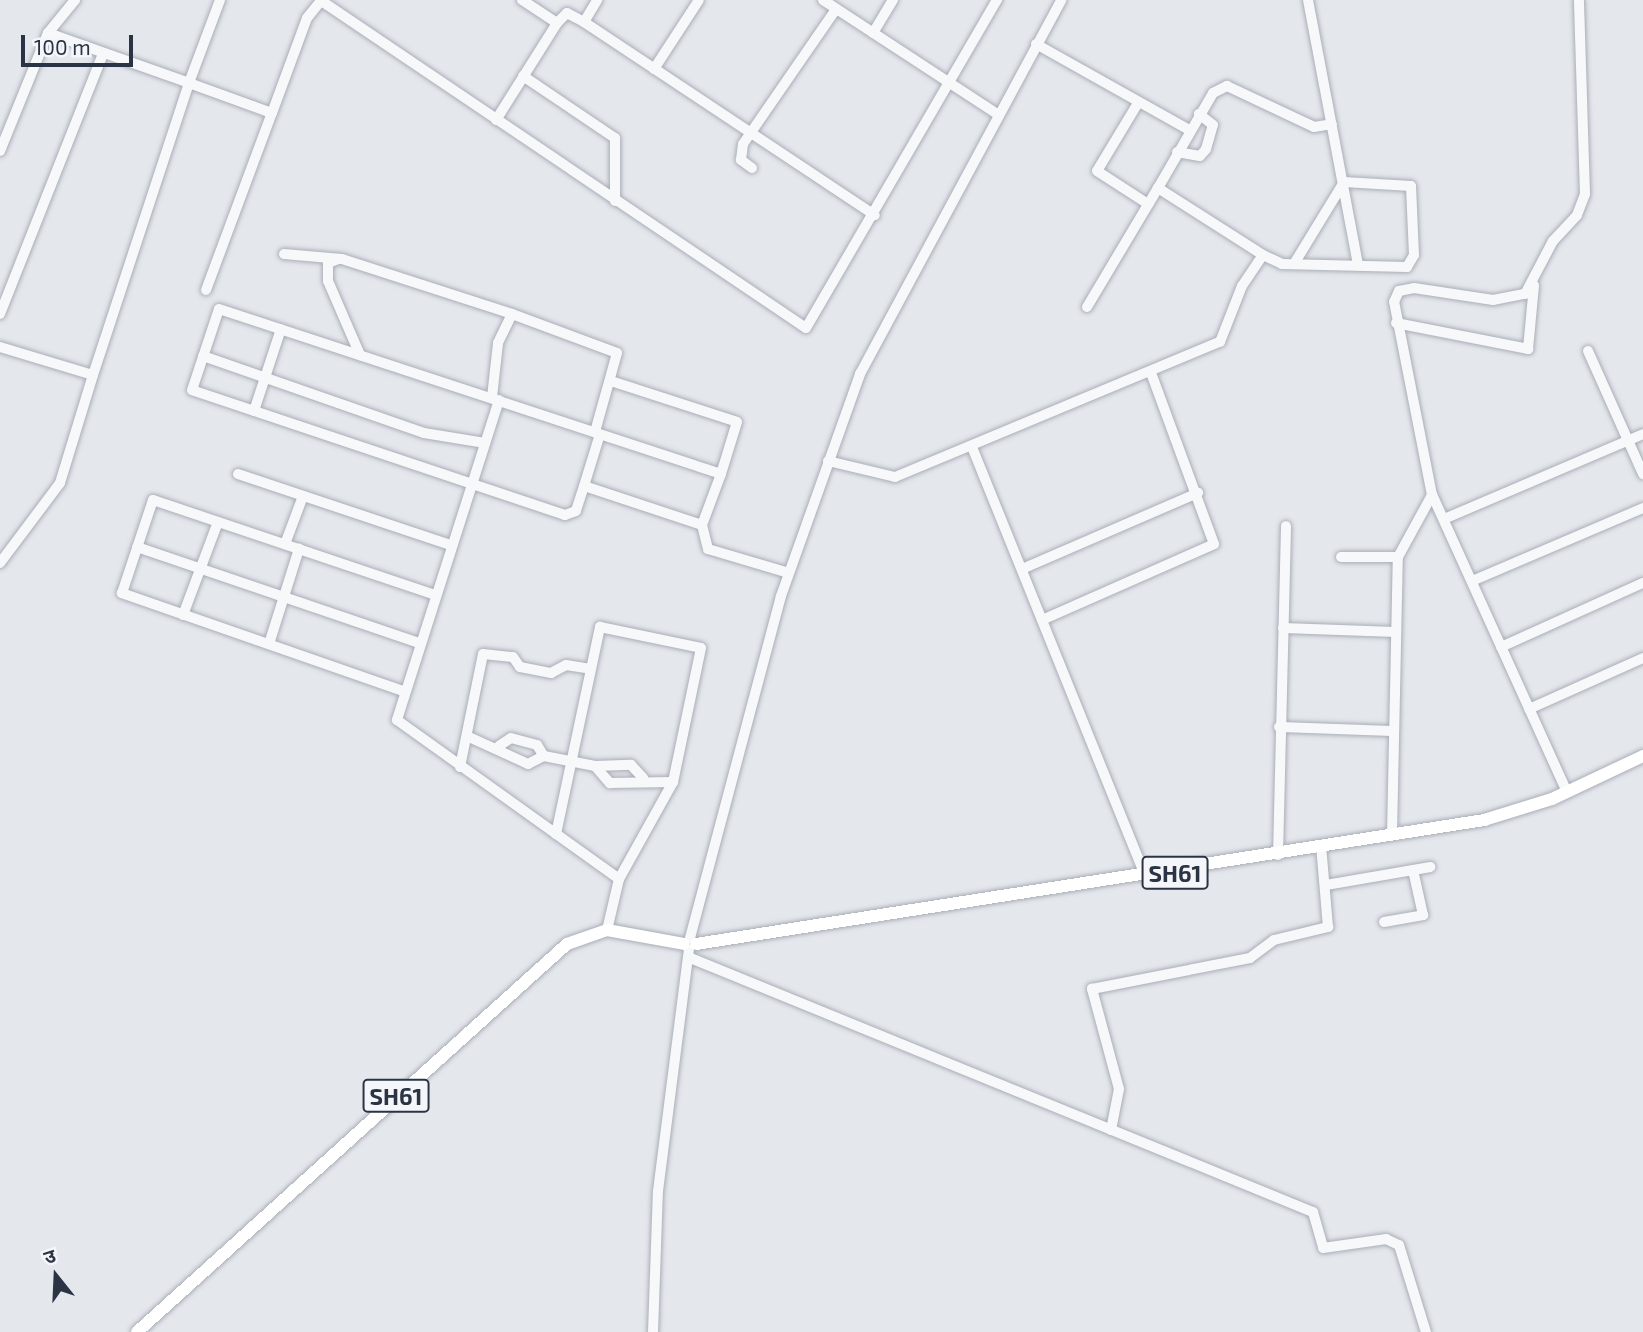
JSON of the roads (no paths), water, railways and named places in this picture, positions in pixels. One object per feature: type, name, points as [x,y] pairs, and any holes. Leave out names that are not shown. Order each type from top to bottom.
[{"type":"main road","name":"SH61","points":[[137,1332],[546,960],[567,944],[607,930],[689,947],[1146,878],[1484,820],[1567,792],[1643,757]]},
{"type":"street","points":[[0,150],[48,33],[75,0]]},
{"type":"street","points":[[0,563],[60,483],[189,83],[220,0]]},
{"type":"street","points":[[206,290],[307,19],[320,0],[806,328],[875,215],[997,0]]},
{"type":"street","points":[[522,0],[556,23]]},
{"type":"street","points":[[583,22],[597,0]]},
{"type":"street","points":[[654,69],[699,0]]},
{"type":"street","points":[[823,0],[998,114]]},
{"type":"street","points":[[873,33],[893,0]]},
{"type":"street","points":[[653,1332],[658,1191],[689,947],[789,573],[860,374],[1060,0]]},
{"type":"street","points":[[1308,0],[1358,265]]},
{"type":"street","points":[[1396,323],[1528,349],[1534,284],[1585,194],[1579,0]]},
{"type":"street","points":[[752,168],[740,157],[750,133],[836,9]]},
{"type":"street","points":[[496,120],[556,23],[566,13],[875,215]]},
{"type":"street","points":[[48,33],[102,57],[189,83],[272,113]]},
{"type":"street","points":[[1036,44],[1189,130]]},
{"type":"street","points":[[0,314],[102,57]]},
{"type":"street","points":[[523,76],[615,138],[615,201]]},
{"type":"street","points":[[1087,307],[1213,93],[1227,86],[1314,127],[1332,124]]},
{"type":"street","points":[[1138,103],[1097,172],[1148,204]]},
{"type":"street","points":[[1177,152],[1200,156],[1206,149],[1213,125],[1199,114]]},
{"type":"street","points":[[1294,264],[1344,182]]},
{"type":"street","points":[[1158,188],[1263,255],[1294,264],[1411,264],[1413,190],[1402,182],[1344,182]]},
{"type":"street","points":[[284,254],[342,259],[614,349],[619,358],[614,382],[598,433],[576,511],[565,515],[192,390],[219,309],[495,399],[598,433],[720,474]]},
{"type":"street","points":[[828,461],[895,477],[1151,373],[1220,342],[1242,286],[1263,255]]},
{"type":"street","points":[[342,259],[328,263],[328,281],[359,355]]},
{"type":"street","points":[[1534,284],[1515,297],[1493,300],[1405,289],[1396,296],[1396,323],[1432,495],[1567,792]]},
{"type":"street","points":[[512,314],[498,343],[495,399],[485,443],[403,691],[397,720],[619,879]]},
{"type":"street","points":[[254,411],[281,329]]},
{"type":"street","points":[[0,347],[93,375]]},
{"type":"street","points":[[1588,351],[1643,474]]},
{"type":"street","points":[[203,356],[265,375],[424,433],[485,443]]},
{"type":"street","points":[[1042,620],[1214,544],[1198,493],[1151,373]]},
{"type":"street","points":[[614,382],[737,422],[702,525],[704,542],[715,555],[789,573]]},
{"type":"street","points":[[1444,519],[1628,437],[1643,434]]},
{"type":"street","points":[[972,447],[1146,878]]},
{"type":"street","points":[[238,474],[450,545]]},
{"type":"street","points":[[584,486],[702,525]]},
{"type":"street","points":[[1022,569],[1198,493]]},
{"type":"street","points":[[1392,835],[1398,557],[1432,495]]},
{"type":"street","points":[[285,544],[303,496]]},
{"type":"street","points":[[403,691],[122,593],[153,500],[436,595]]},
{"type":"street","points":[[1472,581],[1643,508]]},
{"type":"street","points":[[183,615],[218,522]]},
{"type":"street","points":[[1278,855],[1279,727],[1286,526]]},
{"type":"street","points":[[137,547],[419,643]]},
{"type":"street","points":[[269,644],[299,549]]},
{"type":"street","points":[[1341,557],[1398,557]]},
{"type":"street","points":[[1501,647],[1643,583]]},
{"type":"street","points":[[556,834],[600,627],[701,648],[673,782],[619,879],[607,930]]},
{"type":"street","points":[[1283,628],[1396,632]]},
{"type":"street","points":[[460,767],[469,737],[483,654],[513,657],[520,667],[551,673],[566,665],[591,669]]},
{"type":"street","points":[[1529,709],[1643,658]]},
{"type":"street","points":[[1279,727],[1394,731]]},
{"type":"street","points":[[469,737],[499,746],[504,755],[528,764],[544,757],[595,766],[631,765],[643,778]]},
{"type":"street","points":[[499,746],[510,738],[537,745],[544,757]]},
{"type":"street","points":[[595,766],[610,783],[643,778],[673,782]]},
{"type":"street","points":[[1111,1130],[1119,1089],[1092,989],[1250,958],[1274,940],[1328,927],[1321,846]]},
{"type":"street","points":[[1326,885],[1430,867]]},
{"type":"street","points":[[1384,922],[1423,915],[1413,870]]},
{"type":"street","points":[[689,947],[1111,1130],[1313,1212],[1315,1239],[1323,1248],[1387,1239],[1399,1245],[1426,1332]]}]
